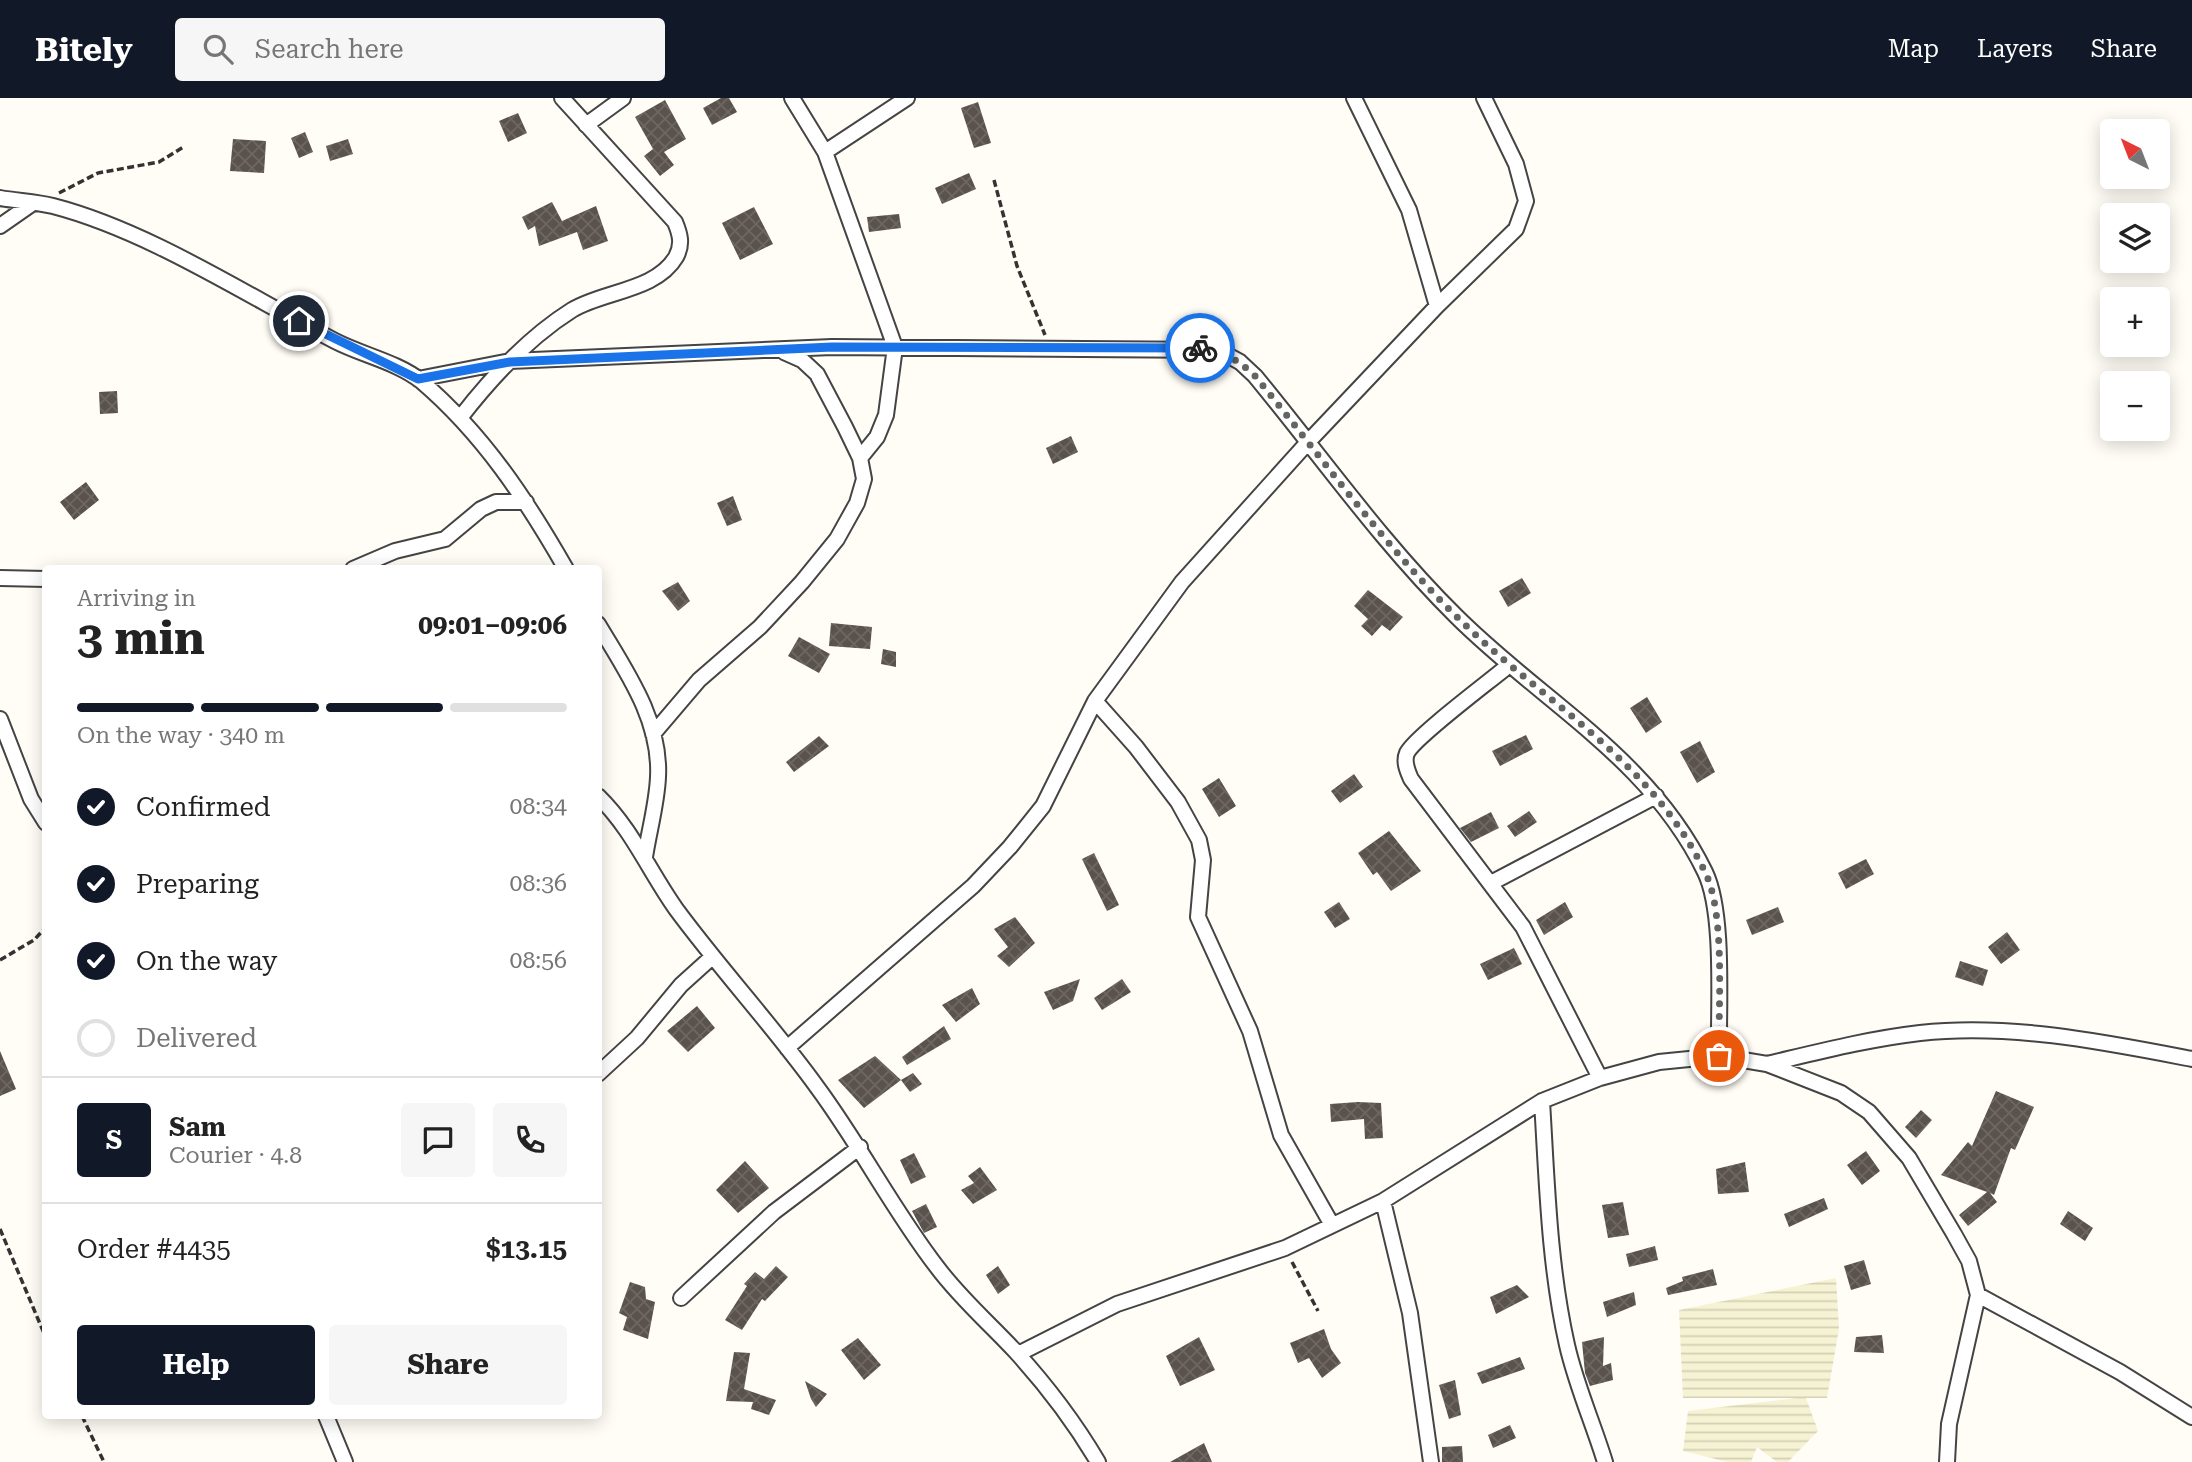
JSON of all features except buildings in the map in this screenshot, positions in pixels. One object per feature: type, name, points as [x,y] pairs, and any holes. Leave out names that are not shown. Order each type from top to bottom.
[{"type":"street","points":[[460,418],[510,362],[572,310],[658,275],[675,258],[682,239],[675,222],[562,98]]},
{"type":"street","points":[[586,125],[623,98]]},
{"type":"street","points":[[792,98],[825,152],[895,347],[886,415],[877,437],[860,458]]},
{"type":"street","points":[[825,152],[907,98]]},
{"type":"street","points":[[1354,98],[1409,210],[1437,306]]},
{"type":"street","points":[[787,1048],[973,886],[1010,847],[1043,806],[1095,701],[1182,582],[1308,441],[1437,306],[1516,229],[1526,201],[1516,164],[1484,98]]},
{"type":"street","points":[[0,198],[38,204],[90,218],[212,273],[337,342],[418,379],[488,448],[526,502],[564,565]]},
{"type":"street","points":[[0,226],[38,204]]},
{"type":"street","points":[[418,379],[510,362],[779,350],[895,347],[1218,350],[1240,362],[1255,376],[1416,577],[1508,666],[1626,762],[1678,826],[1707,874],[1715,911],[1719,1056]]},
{"type":"street","points":[[653,734],[699,680],[760,627],[803,582],[837,539],[857,503],[864,478],[860,458],[817,374],[803,360],[779,350]]},
{"type":"street","points":[[362,565],[395,551],[445,539],[481,509],[496,502],[526,502]]},
{"type":"street","points":[[0,578],[42,579]]},
{"type":"street","points":[[602,631],[642,699],[653,734],[658,777],[645,857]]},
{"type":"street","points":[[1508,666],[1421,739],[1407,753],[1406,766],[1411,779],[1523,927],[1600,1077]]},
{"type":"street","points":[[1095,701],[1136,747],[1178,802],[1199,840],[1203,860],[1197,899],[1201,927],[1250,1031],[1281,1135],[1332,1224]]},
{"type":"street","points":[[0,719],[31,799],[42,817]]},
{"type":"street","points":[[1491,883],[1656,796]]},
{"type":"street","points":[[602,800],[613,810],[645,857],[674,906],[787,1048],[860,1147],[907,1226],[937,1268],[1018,1354],[1066,1411],[1098,1462]]},
{"type":"street","points":[[602,1070],[637,1038],[681,985],[712,957]]},
{"type":"street","points":[[1767,1064],[1863,1041],[1935,1032],[2036,1034],[2192,1059]]},
{"type":"street","points":[[1018,1354],[1117,1304],[1284,1248],[1383,1201],[1542,1101],[1600,1077],[1659,1062],[1719,1056],[1767,1064],[1841,1093],[1869,1112],[1890,1133],[1954,1234],[1969,1262],[1978,1295],[1949,1424],[1947,1462]]},
{"type":"street","points":[[1542,1101],[1550,1240],[1559,1304],[1568,1349],[1605,1462]]},
{"type":"street","points":[[681,1297],[774,1212],[860,1147]]},
{"type":"street","points":[[1383,1201],[1410,1313],[1431,1462]]},
{"type":"street","points":[[1978,1295],[2120,1372],[2192,1417]]},
{"type":"street","points":[[327,1419],[345,1462]]},
{"type":"path","points":[[38,204],[99,173],[159,162],[185,146]]},
{"type":"path","points":[[994,180],[1017,266],[1051,350]]},
{"type":"path","points":[[0,960],[22,949],[42,931]]},
{"type":"path","points":[[0,1229],[42,1329]]},
{"type":"path","points":[[1284,1248],[1318,1311]]},
{"type":"path","points":[[83,1419],[104,1462]]},
{"type":"shaded area","points":[[1836,1278],[1839,1329],[1827,1398],[1806,1398],[1818,1431],[1788,1462],[1777,1462],[1757,1447],[1751,1462],[1728,1462],[1683,1451],[1688,1411],[1797,1398],[1683,1398],[1679,1310]]},
{"type":"way so far","points":[[1200,348],[1218,350],[1240,362],[1255,376],[1416,577],[1508,666],[1626,762],[1678,826],[1707,874],[1715,911],[1719,1056]]},
{"type":"route","points":[[299,321],[337,342],[418,379],[510,362],[832,347],[1051,350],[1200,348]]}]
